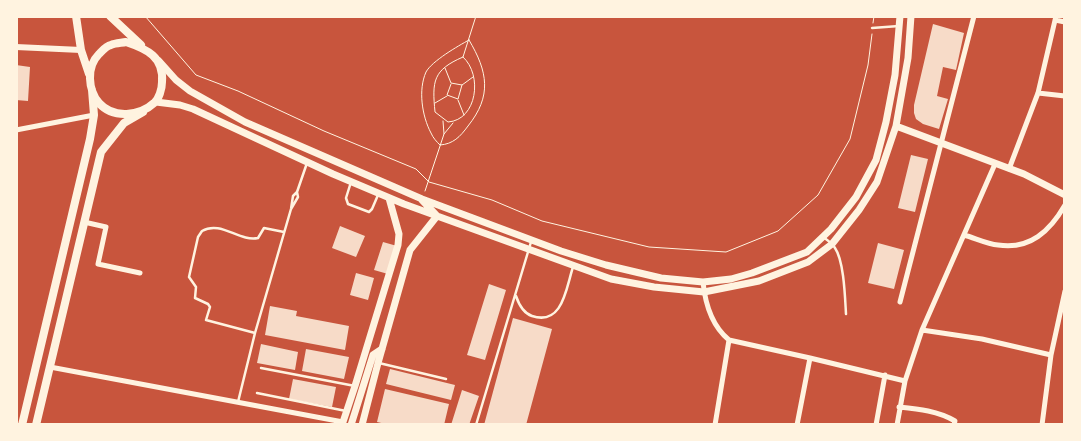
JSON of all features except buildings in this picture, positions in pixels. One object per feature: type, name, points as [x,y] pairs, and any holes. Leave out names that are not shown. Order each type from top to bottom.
[{"type":"main road","points":[[22,425],[90,139],[94,115],[92,90],[81,50],[76,16]]},
{"type":"main road","points":[[110,16],[157,59],[176,80],[190,91],[244,122],[287,142],[422,199],[606,265],[661,278],[703,282],[731,279],[774,266],[807,252],[831,229],[856,197],[876,160],[886,122],[895,75],[900,16]]},
{"type":"main road","points":[[156,102],[180,105],[193,109],[389,198],[610,279],[654,288],[704,292],[742,285],[781,273],[808,262],[832,244],[859,210],[877,182],[896,126],[908,58],[911,16]]},
{"type":"main road","points":[[89,74],[94,59],[109,45],[126,42],[144,48]]},
{"type":"main road","points":[[36,425],[101,152],[124,122],[143,112],[156,102],[162,87],[163,73],[157,59]]},
{"type":"main road","points":[[92,90],[99,104],[110,111],[125,115],[143,112]]},
{"type":"main road","points":[[896,126],[1024,174],[1065,194]]},
{"type":"main road","points":[[342,423],[369,343],[398,245],[399,234],[389,198]]},
{"type":"main road","points":[[422,199],[437,216]]},
{"type":"main road","points":[[351,425],[374,360],[382,349],[410,250],[437,216]]},
{"type":"main road","points":[[362,425],[374,360],[369,343]]},
{"type":"street","points":[[900,302],[974,16]]},
{"type":"street","points":[[1009,168],[1038,93],[1056,18],[1065,22]]},
{"type":"street","points":[[16,47],[81,50]]},
{"type":"street","points":[[1038,93],[1065,96]]},
{"type":"street","points":[[16,130],[94,115]]},
{"type":"street","points":[[897,425],[905,381],[922,330],[995,164]]},
{"type":"street","points":[[964,234],[998,245],[1017,246],[1028,243],[1051,226],[1065,205]]},
{"type":"street","points":[[84,222],[106,227],[98,264],[140,274]]},
{"type":"street","points":[[703,282],[704,292],[716,325],[722,335],[729,340],[905,381]]},
{"type":"street","points":[[1042,425],[1051,354],[1065,291]]},
{"type":"street","points":[[922,330],[982,339],[1051,354]]},
{"type":"street","points":[[715,425],[729,340]]},
{"type":"street","points":[[797,425],[810,358]]},
{"type":"street","points":[[50,367],[342,423]]},
{"type":"street","points":[[876,425],[885,376]]},
{"type":"street","points":[[899,407],[941,415],[955,421],[954,425]]},
{"type":"lane","points":[[872,28],[900,26]]},
{"type":"lane","points":[[238,402],[293,196],[297,192],[307,161]]},
{"type":"lane","points":[[351,182],[346,202],[366,212],[372,209],[379,193]]},
{"type":"lane","points":[[255,333],[206,320],[210,307],[208,304],[195,298],[196,287],[190,277],[198,237],[202,231],[212,227],[250,238],[258,238],[264,228],[284,232]]},
{"type":"lane","points":[[823,237],[832,244],[840,262],[846,314]]},
{"type":"lane","points":[[476,425],[532,240]]},
{"type":"lane","points":[[516,294],[518,304],[527,314],[539,318],[548,317],[556,313],[561,305],[574,266]]},
{"type":"lane","points":[[374,360],[446,379]]},
{"type":"lane","points":[[261,368],[355,386]]},
{"type":"lane","points":[[257,393],[347,411]]},
{"type":"path","points":[[145,16],[196,75],[238,91],[324,131],[416,170],[429,182],[492,200],[542,221],[649,247],[726,252],[778,231],[818,195],[850,139],[868,65],[874,16]]},
{"type":"path","points":[[454,122],[444,120],[435,112],[434,83],[441,70],[463,57],[476,16]]},
{"type":"path","points":[[440,145],[431,135],[426,119],[421,92],[426,71],[444,55],[469,40]]},
{"type":"path","points":[[440,145],[451,144],[463,134],[478,113],[484,99],[485,81],[478,54],[469,40]]},
{"type":"path","points":[[422,199],[444,134],[454,122],[464,115],[471,104],[475,92],[474,77],[467,61],[463,57]]},
{"type":"path","points":[[434,103],[447,95],[451,83],[444,68]]},
{"type":"path","points":[[464,115],[458,99],[462,85],[474,77]]},
{"type":"path","points":[[451,83],[462,85]]},
{"type":"path","points":[[447,95],[458,99]]},
{"type":"path","points":[[444,120],[444,134]]}]
